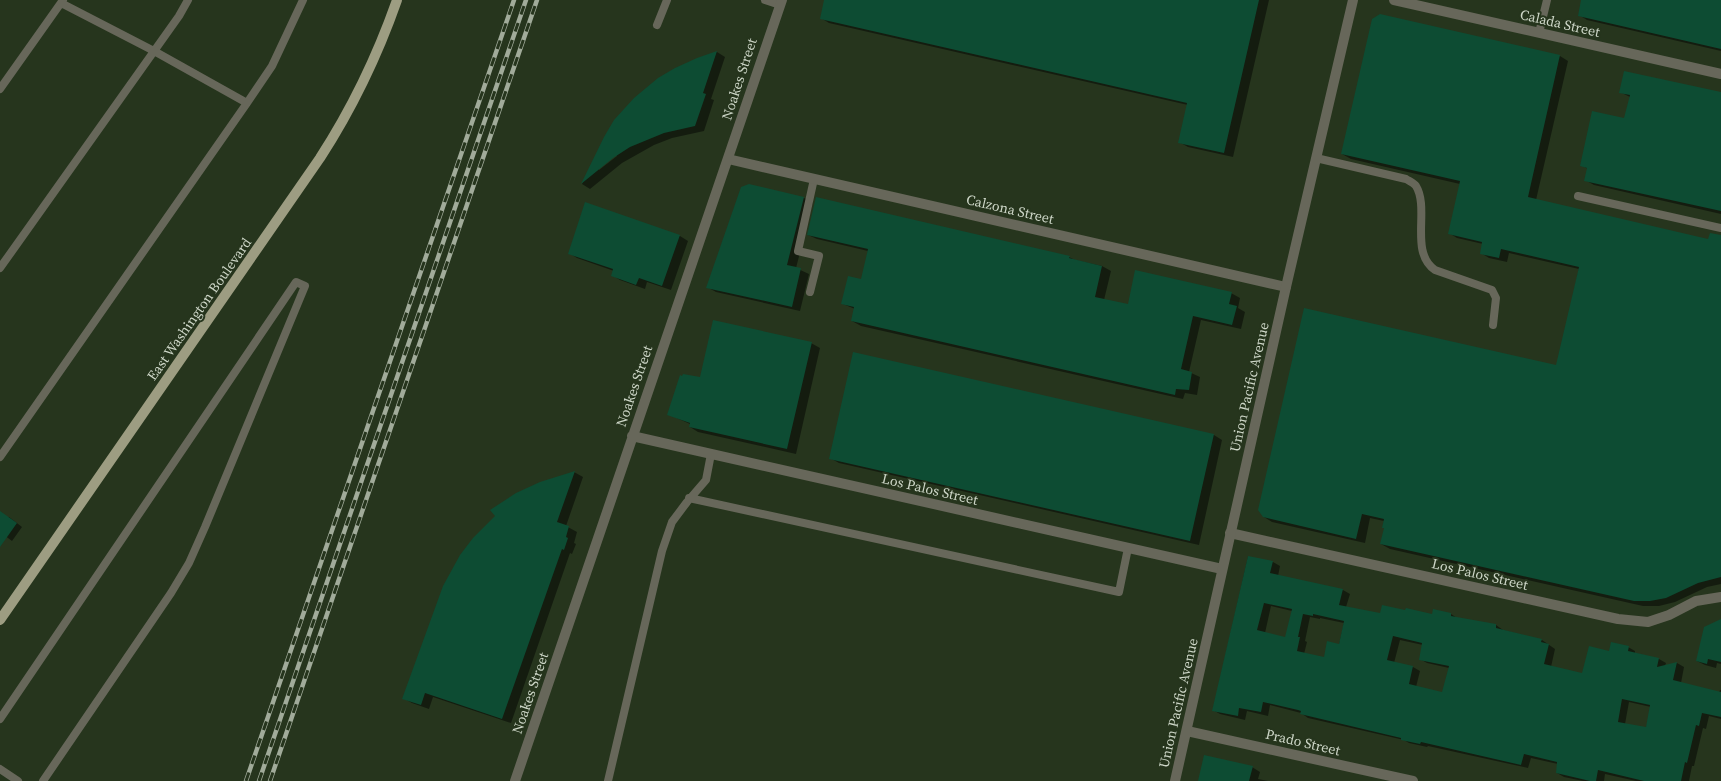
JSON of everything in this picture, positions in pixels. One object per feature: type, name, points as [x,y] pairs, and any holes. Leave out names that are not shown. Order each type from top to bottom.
[{"type":"main road","name":"East Washington Boulevard","points":[[0,620],[320,158],[344,121],[365,81],[398,0]]},
{"type":"street","name":"Union Pacific Avenue","points":[[1175,781],[1230,532],[1352,0]]},
{"type":"street","name":"Calada Street","points":[[1394,0],[1721,74]]},
{"type":"street","name":"Noakes Street","points":[[515,781],[781,2]]},
{"type":"street","name":"Calzona Street","points":[[728,159],[1286,287]]},
{"type":"street","name":"Los Palos Street","points":[[632,436],[1222,570]]},
{"type":"street","name":"Los Palos Street","points":[[1230,532],[1618,619],[1648,622],[1669,615],[1696,601],[1721,597]]},
{"type":"street","name":"Prado Street","points":[[1186,731],[1413,781]]},
{"type":"lane","points":[[0,268],[180,16],[188,0]]},
{"type":"lane","points":[[0,458],[272,66],[303,0]]},
{"type":"lane","points":[[657,25],[666,0]]},
{"type":"lane","points":[[765,0],[781,2]]},
{"type":"lane","points":[[1539,33],[1547,0]]},
{"type":"lane","points":[[0,88],[62,1],[247,103]]},
{"type":"lane","points":[[1316,158],[1406,179],[1416,185],[1420,195],[1422,249],[1426,260],[1435,270],[1492,290],[1496,298],[1493,325]]},
{"type":"lane","points":[[810,292],[819,256],[798,250],[814,179]]},
{"type":"lane","points":[[1578,196],[1721,228]]},
{"type":"lane","points":[[0,719],[296,282],[305,286],[205,527],[188,563],[171,593],[42,781]]},
{"type":"lane","points":[[608,781],[662,551],[672,522],[706,480],[712,454]]},
{"type":"lane","points":[[690,498],[1119,592],[1128,548]]},
{"type":"lane","points":[[0,770],[18,781]]},
{"type":"building","points":[[824,0],[1259,0],[1224,153],[1178,143],[1187,103],[820,19]]},
{"type":"building","points":[[1581,0],[1721,0],[1721,49],[1578,16]]},
{"type":"building","points":[[1380,14],[1560,55],[1528,197],[1708,239],[1710,233],[1721,235],[1721,577],[1698,583],[1666,598],[1650,601],[1634,601],[1380,544],[1384,528],[1382,528],[1384,519],[1362,514],[1356,539],[1263,517],[1258,510],[1304,308],[1556,365],[1579,267],[1501,249],[1499,258],[1480,254],[1482,242],[1448,234],[1460,181],[1341,154],[1372,19]]},
{"type":"building","points":[[717,51],[703,93],[706,94],[695,126],[664,133],[630,147],[613,158],[581,184],[614,120],[634,98],[658,78],[675,68]]},
{"type":"building","points":[[1624,71],[1721,92],[1721,211],[1584,181],[1587,168],[1580,166],[1592,111],[1624,118],[1630,95],[1619,93]]},
{"type":"building","points":[[749,184],[804,197],[787,265],[801,268],[792,307],[706,288],[741,187]]},
{"type":"building","points":[[816,197],[1070,256],[1069,258],[1102,266],[1095,297],[1128,304],[1135,270],[1232,292],[1229,304],[1237,306],[1232,325],[1193,316],[1181,369],[1192,372],[1189,390],[1176,389],[1175,395],[851,321],[854,307],[841,304],[848,276],[861,279],[868,249],[807,235]]},
{"type":"building","points":[[585,202],[680,235],[662,286],[639,278],[636,285],[611,276],[613,269],[568,254]]},
{"type":"building","points":[[713,320],[812,342],[787,449],[689,427],[690,423],[667,415],[680,375],[682,376],[683,374],[700,377]]},
{"type":"building","points":[[853,352],[1214,434],[1190,541],[829,459]]},
{"type":"building","points":[[575,471],[557,522],[569,526],[566,537],[568,538],[564,550],[562,549],[502,719],[425,693],[421,705],[402,699],[443,586],[460,555],[473,538],[495,516],[490,510],[516,493],[540,482]]},
{"type":"building","points":[[0,511],[17,523],[0,547]]},
{"type":"building","points":[[1248,556],[1273,561],[1270,573],[1343,589],[1339,605],[1380,613],[1382,605],[1405,610],[1406,608],[1432,614],[1433,609],[1451,613],[1451,616],[1496,624],[1496,628],[1542,639],[1541,642],[1549,644],[1544,664],[1582,673],[1589,646],[1609,651],[1611,642],[1629,646],[1628,651],[1659,658],[1657,667],[1677,662],[1673,680],[1721,692],[1721,717],[1702,713],[1699,726],[1696,725],[1681,781],[1644,781],[1598,770],[1596,781],[1590,781],[1556,773],[1557,762],[1524,754],[1521,765],[1421,742],[1420,744],[1401,740],[1401,738],[1300,714],[1301,711],[1298,710],[1263,702],[1261,712],[1239,708],[1238,716],[1212,711]],"holes":[[[1264,603],[1292,609],[1285,637],[1257,630]],[[1303,614],[1313,616],[1313,614],[1344,621],[1339,644],[1327,641],[1324,657],[1297,651],[1300,637],[1298,637]],[[1393,636],[1422,643],[1419,660],[1449,666],[1442,692],[1409,684],[1413,666],[1387,660]],[[1622,699],[1650,705],[1646,727],[1618,722]]]},
{"type":"building","points":[[1721,619],[1721,662],[1708,659],[1707,664],[1696,661],[1704,627]]},
{"type":"building","points":[[1204,755],[1253,766],[1249,781],[1198,781]]},
{"type":"railway","points":[[246,781],[514,0]]},
{"type":"railway","points":[[259,781],[526,0]]},
{"type":"railway","points":[[270,781],[537,0]]}]
